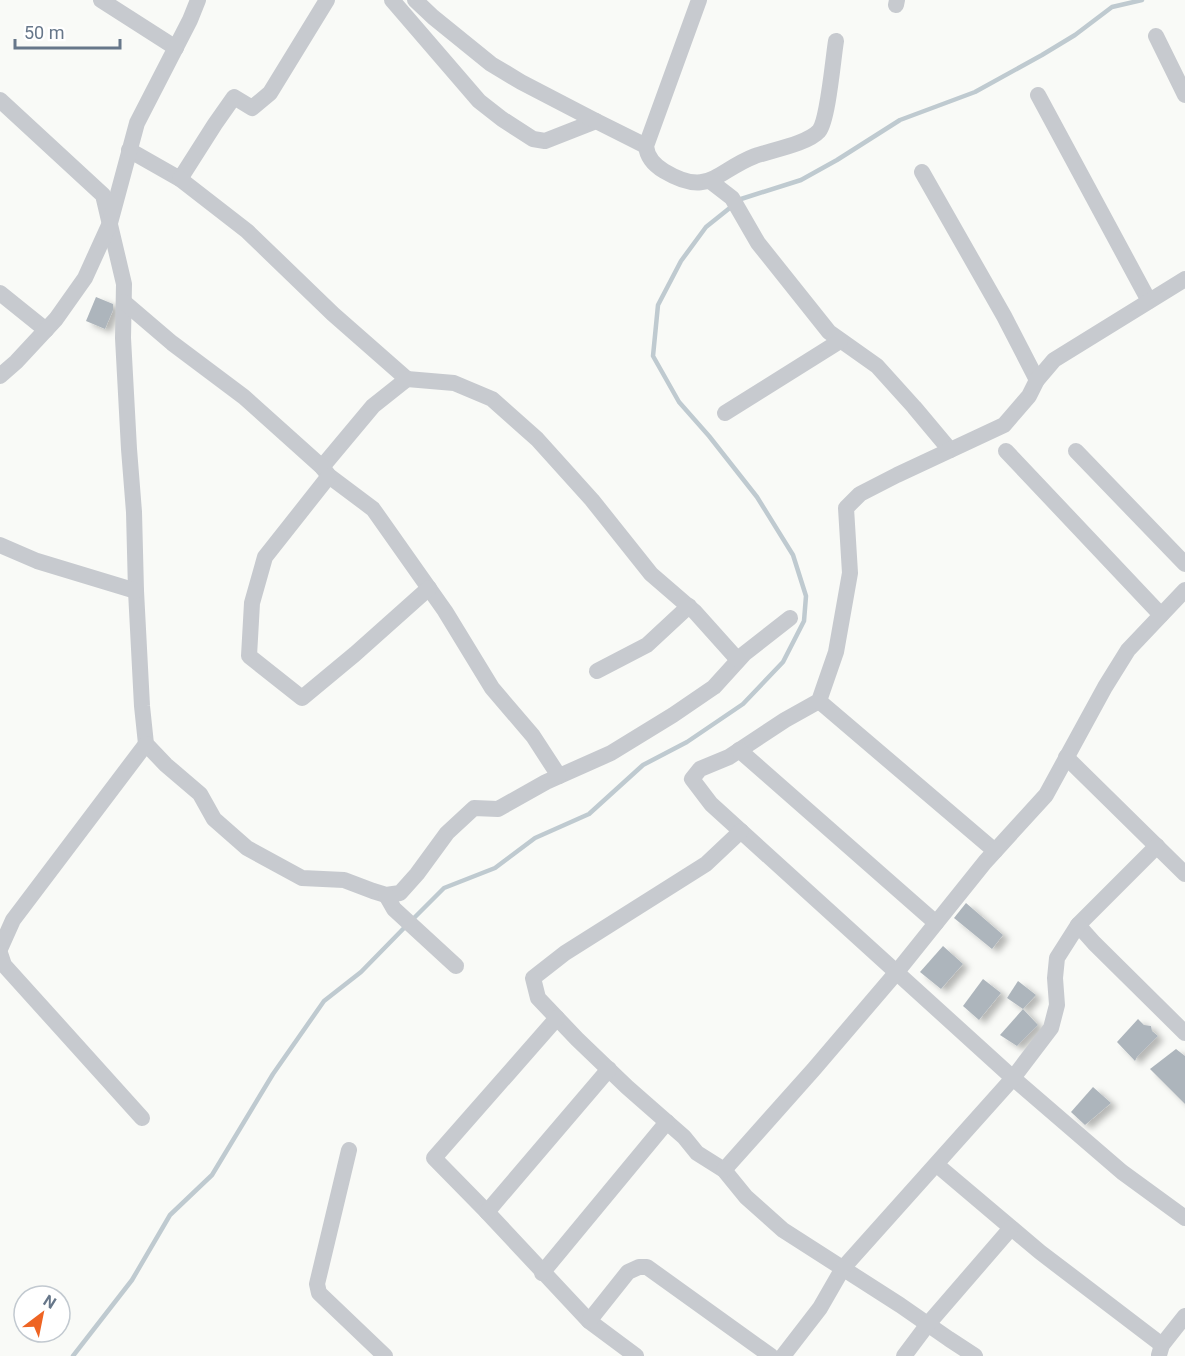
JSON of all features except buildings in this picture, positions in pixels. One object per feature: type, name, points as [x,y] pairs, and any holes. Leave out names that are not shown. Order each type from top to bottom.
[{"type":"street","points":[[101,0],[176,48]]},
{"type":"street","points":[[0,376],[56,319],[85,278],[110,223],[137,123],[198,0]]},
{"type":"street","points":[[180,179],[234,97],[252,108],[270,93],[327,0]]},
{"type":"street","points":[[392,0],[478,101],[533,139],[545,141],[596,121]]},
{"type":"street","points":[[415,0],[491,64],[521,82],[646,146]]},
{"type":"street","points":[[699,0],[646,146],[647,154],[658,167],[673,176],[691,182],[710,181],[753,157],[809,138],[820,130],[825,118],[836,41]]},
{"type":"street","points":[[1156,36],[1185,95]]},
{"type":"street","points":[[1038,95],[1149,301]]},
{"type":"street","points":[[0,100],[103,195],[124,284],[123,338],[134,512],[142,706],[146,744],[166,765],[200,794],[214,819],[247,848],[302,878],[344,880],[386,895],[400,893],[447,833],[474,808],[498,808],[559,776],[611,753],[714,687],[744,654],[790,618]]},
{"type":"street","points":[[129,150],[180,179],[247,231],[333,314],[407,379],[454,383],[492,399],[537,439],[592,500],[651,574],[689,606],[738,660]]},
{"type":"street","points":[[922,172],[1004,316],[1037,380]]},
{"type":"street","points":[[710,181],[732,198],[758,243],[829,332],[877,366],[950,450]]},
{"type":"street","points":[[1185,279],[1054,360],[1037,380],[1029,396],[1004,425],[860,494],[846,508],[849,573],[836,652],[819,700],[729,758],[700,769],[692,779],[711,804],[1013,1078],[1122,1172],[1185,1218]]},
{"type":"street","points":[[0,293],[46,330]]},
{"type":"street","points":[[124,302],[172,343],[244,398],[325,471],[373,509],[445,611],[492,688],[533,736],[559,776]]},
{"type":"street","points":[[725,413],[840,341]]},
{"type":"street","points":[[407,379],[374,406],[265,557],[252,603],[249,656],[302,698],[356,654],[429,588]]},
{"type":"street","points":[[1006,451],[1161,615]]},
{"type":"street","points":[[1077,451],[1185,564]]},
{"type":"street","points":[[0,545],[37,561],[136,591]]},
{"type":"street","points":[[724,1170],[814,1069],[995,851],[1046,795],[1105,687],[1128,650],[1185,590]]},
{"type":"street","points":[[597,670],[647,645],[689,606]]},
{"type":"street","points":[[819,700],[995,851]]},
{"type":"street","points":[[0,949],[13,920],[146,744]]},
{"type":"street","points":[[739,750],[936,923]]},
{"type":"street","points":[[1066,758],[1185,874]]},
{"type":"street","points":[[741,831],[706,864],[565,953],[532,978],[538,998],[609,1069],[684,1137],[697,1153],[724,1170],[746,1197],[783,1230],[975,1356]]},
{"type":"street","points":[[783,1356],[820,1308],[843,1268],[1013,1078],[1051,1028],[1057,1005],[1055,978],[1057,958],[1078,925],[1157,846]]},
{"type":"street","points":[[386,895],[394,909],[456,966]]},
{"type":"street","points":[[1078,925],[1185,1034]]},
{"type":"street","points":[[0,953],[4,965],[142,1118]]},
{"type":"street","points":[[557,1018],[434,1158],[589,1321],[636,1356]]},
{"type":"street","points":[[487,1212],[609,1069]]},
{"type":"street","points":[[542,1273],[667,1122]]},
{"type":"street","points":[[349,1150],[317,1284],[319,1293],[385,1356]]},
{"type":"street","points":[[937,1165],[1160,1351],[1185,1316]]},
{"type":"street","points":[[904,1356],[928,1324],[1011,1228]]},
{"type":"street","points":[[589,1321],[628,1272],[639,1267],[647,1267],[771,1356]]},
{"type":"waterway","points":[[412,920],[444,888],[495,868],[535,838],[589,814],[643,765],[687,742],[743,704],[783,662],[804,621],[806,596],[793,555],[757,497],[679,402],[653,356],[658,305],[681,261],[706,227],[741,199],[801,180],[900,120],[975,92],[1042,55],[1075,35],[1112,7],[1142,0]]},
{"type":"waterway","points":[[73,1356],[132,1280],[170,1215],[212,1175],[273,1074],[324,1001],[361,972],[406,926]]}]
